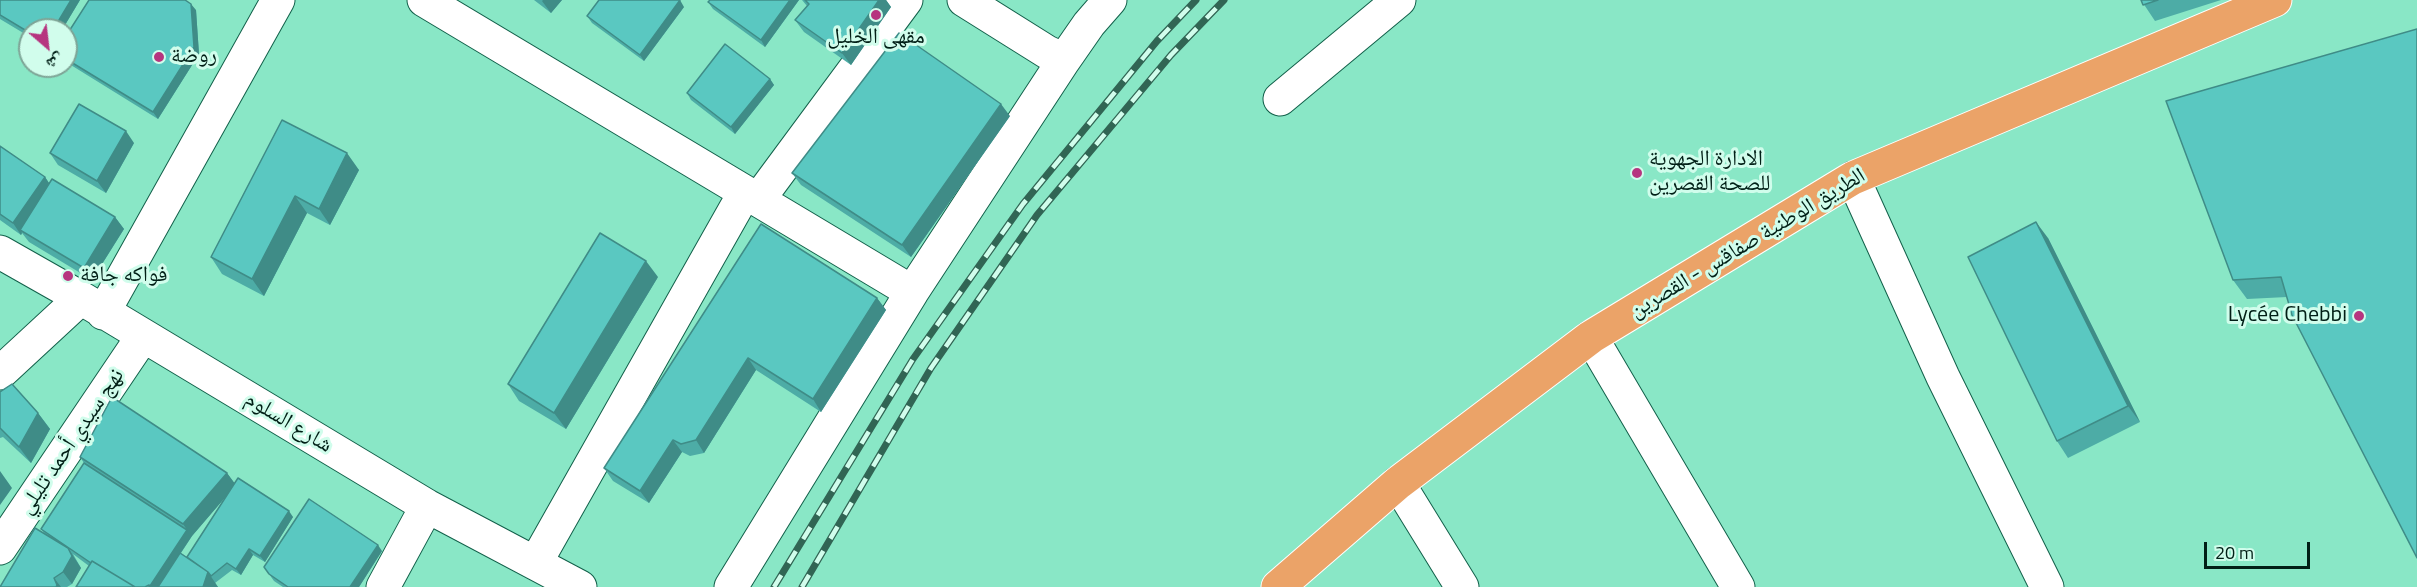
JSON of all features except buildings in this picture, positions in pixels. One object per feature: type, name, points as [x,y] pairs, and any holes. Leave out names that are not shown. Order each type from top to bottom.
[{"type":"main road","name":"الطريق الوطنية صفاقس - القصرين","points":[[1278,587],[1398,483],[1591,338],[1853,178],[2275,0]]},
{"type":"street","points":[[0,373],[92,305],[278,0]]},
{"type":"street","points":[[424,0],[912,292]]},
{"type":"street","points":[[536,562],[751,196],[906,0]]},
{"type":"street","points":[[964,0],[1064,60]]},
{"type":"street","points":[[731,587],[912,292],[1064,60],[1089,24],[1110,0]]},
{"type":"street","points":[[1280,99],[1399,0]]},
{"type":"street","points":[[1853,178],[1942,377],[2047,587]]},
{"type":"street","name":"شارع السلوم","points":[[0,252],[427,506],[580,587]]},
{"type":"street","name":"نهج سيدي أحمد تليلي","points":[[0,548],[143,336]]},
{"type":"street","points":[[1591,338],[1738,587]]},
{"type":"street","points":[[1398,483],[1462,587]]},
{"type":"street","points":[[383,587],[427,506]]},
{"type":"railway","points":[[774,587],[913,359],[1023,204],[1157,41],[1196,0]]},
{"type":"railway","points":[[802,587],[931,368],[1037,215],[1171,55],[1224,0]]},
{"type":"place","name":"مقهى الخليل","points":[[876,15]]},
{"type":"place","name":"روضة","points":[[159,57]]},
{"type":"place","name":"الادارة الجهوية للصحة القصرين","points":[[1637,173]]},
{"type":"place","name":"فواكه جافة","points":[[68,276]]},
{"type":"place","name":"Lycée Chebbi","points":[[2359,316]]}]
